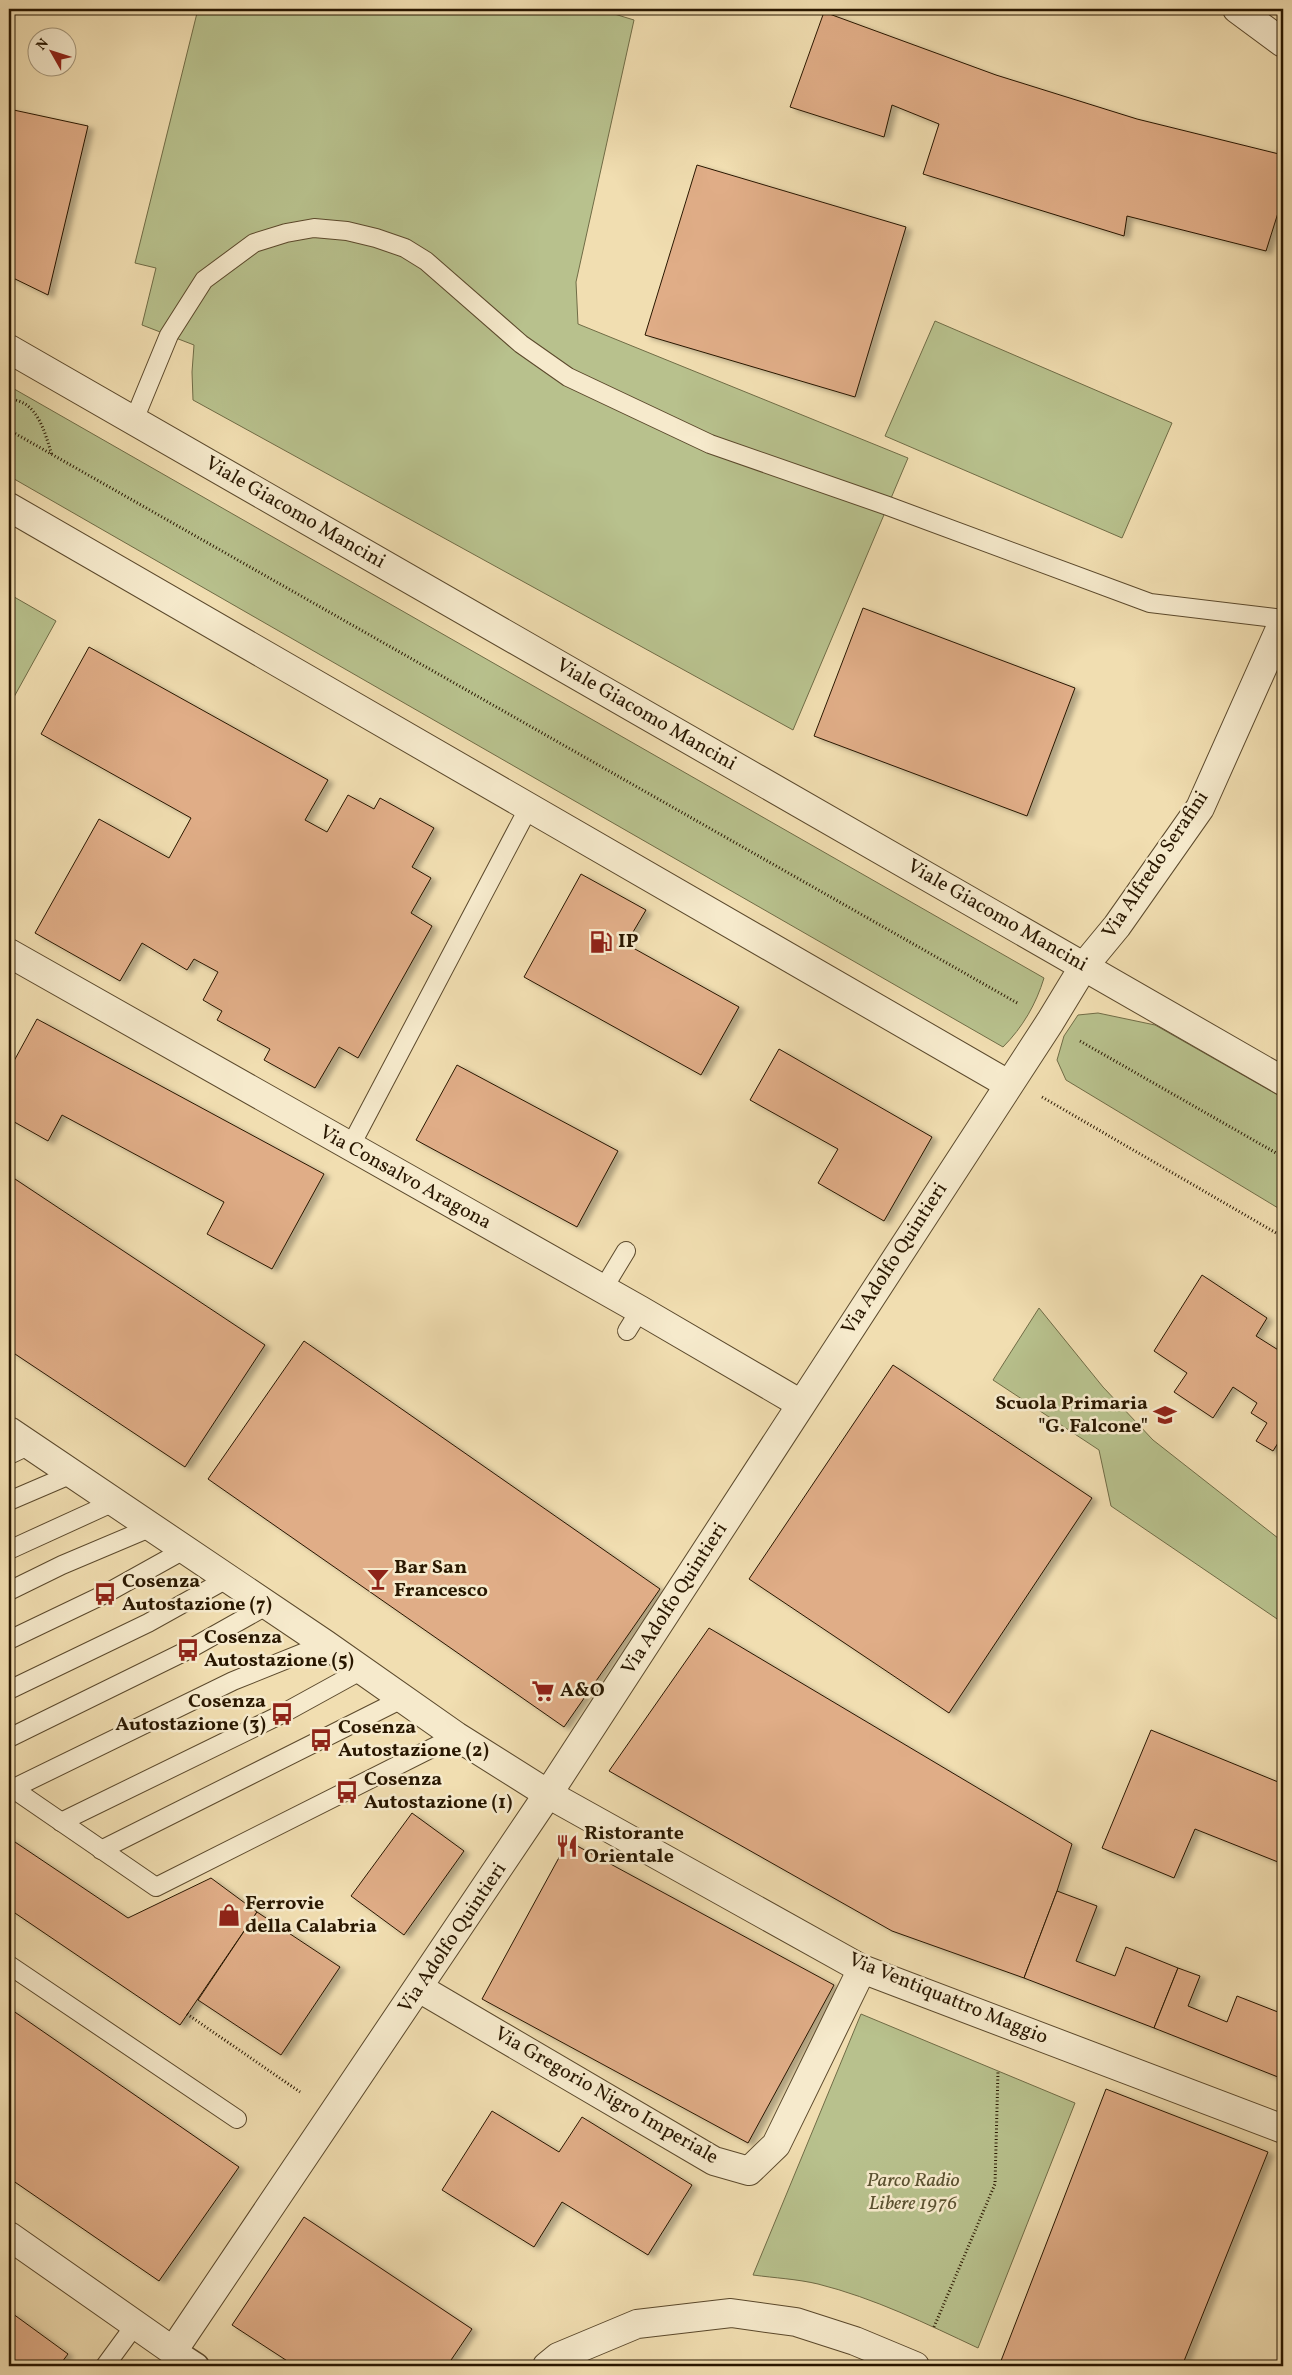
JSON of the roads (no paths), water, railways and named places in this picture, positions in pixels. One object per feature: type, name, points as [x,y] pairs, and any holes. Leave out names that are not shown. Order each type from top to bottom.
[{"type":"street","points":[[1251,13],[1283,43]]},
{"type":"street","name":"Viale Giacomo Mancini","points":[[9,349],[1283,1081]]},
{"type":"street","points":[[9,507],[1008,1084]]},
{"type":"street","name":"Via Alfredo Serafini","points":[[1084,966],[1117,926],[1200,808],[1283,621]]},
{"type":"street","name":"Via Consalvo Aragona","points":[[9,953],[603,1289],[633,1321],[801,1404]]},
{"type":"street","name":"Via Adolfo Quintieri","points":[[173,2351],[548,1794],[1050,1022],[1084,966]]},
{"type":"street","name":"Via Ventiquattro Maggio","points":[[16,1444],[72,1474],[268,1605],[456,1736],[548,1794],[862,1969],[1283,2129]]},
{"type":"street","name":"Via Gregorio Nigro Imperiale","points":[[419,1988],[714,2161],[749,2171],[776,2145],[862,1969]]},
{"type":"street","points":[[9,2236],[196,2366]]},
{"type":"street","points":[[547,2366],[558,2357],[637,2324],[731,2313],[796,2322],[855,2340],[915,2366]]},
{"type":"lane","points":[[134,420],[169,335],[204,280],[254,244],[286,233],[314,228],[347,231],[405,248],[426,261],[521,344],[568,377],[710,444],[1150,603],[1283,621]]},
{"type":"lane","points":[[350,1146],[529,807]]},
{"type":"lane","points":[[603,1289],[626,1251]]},
{"type":"lane","points":[[9,1501],[72,1474]]},
{"type":"lane","points":[[9,1550],[114,1502]]},
{"type":"lane","points":[[9,1591],[62,1565],[152,1527]]},
{"type":"lane","points":[[9,1640],[105,1594],[184,1550]]},
{"type":"lane","points":[[9,1690],[148,1623],[227,1578]]},
{"type":"lane","points":[[9,1738],[188,1650],[268,1605]]},
{"type":"lane","points":[[324,1644],[233,1681],[11,1787],[156,1887],[456,1736]]},
{"type":"lane","points":[[61,1822],[282,1714],[362,1670]]},
{"type":"lane","points":[[101,1850],[404,1698]]},
{"type":"lane","points":[[9,1965],[237,2119]]},
{"type":"lane","points":[[105,2366],[135,2325]]},
{"type":"place","name":"IP","points":[[601,942]]},
{"type":"place","name":"Scuola Primaria \"G. Falcone\"","points":[[1165,1415]]},
{"type":"place","name":"Bar San Francesco","points":[[378,1579]]},
{"type":"place","name":"Cosenza Autostazione (7)","points":[[105,1594]]},
{"type":"place","name":"Cosenza Autostazione (5)","points":[[188,1650]]},
{"type":"place","name":"A&O","points":[[543,1691]]},
{"type":"place","name":"Cosenza Autostazione (3)","points":[[282,1714]]},
{"type":"place","name":"Cosenza Autostazione (2)","points":[[321,1740]]},
{"type":"place","name":"Cosenza Autostazione (1)","points":[[347,1792]]},
{"type":"place","name":"Ristorante Orientale","points":[[567,1846]]},
{"type":"place","name":"Ferrovie della Calabria","points":[[229,1915]]},
{"type":"park label","name":"Parco Radio Libere 1976","points":[[913,2192]]}]
